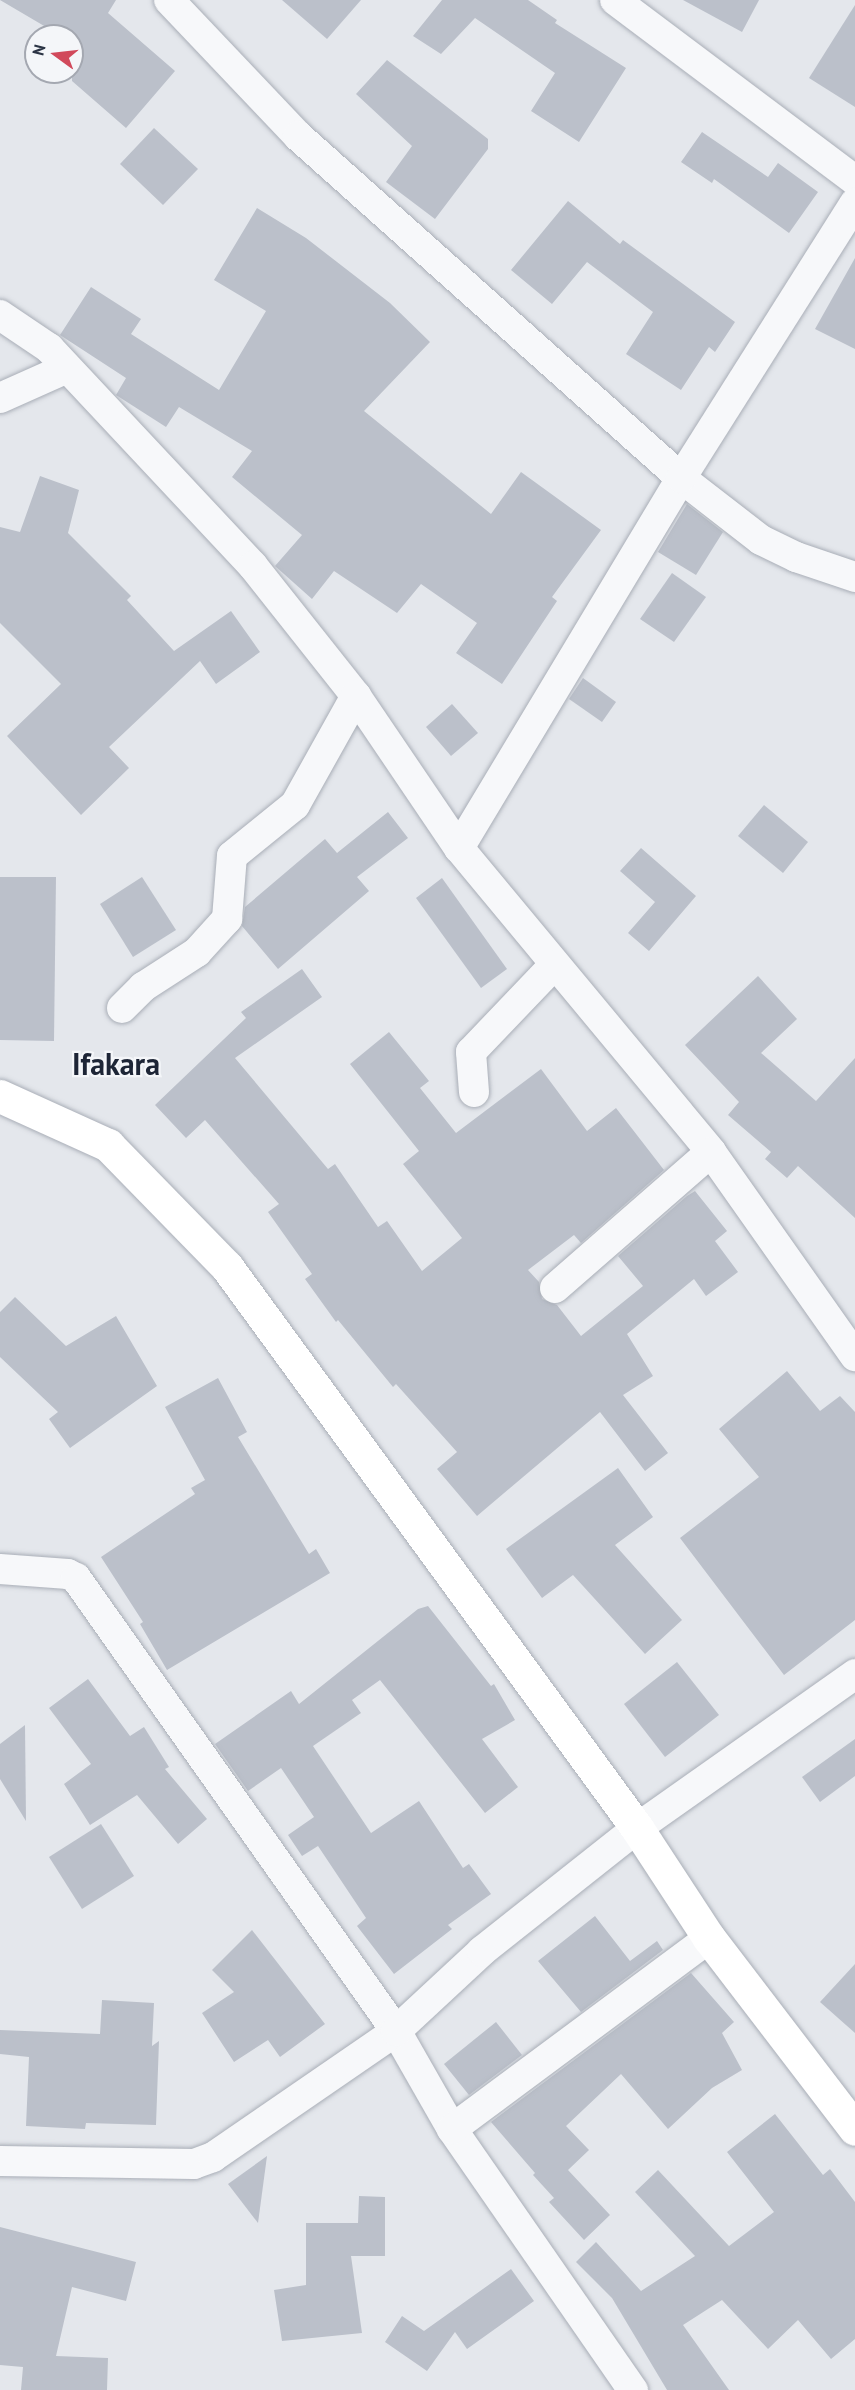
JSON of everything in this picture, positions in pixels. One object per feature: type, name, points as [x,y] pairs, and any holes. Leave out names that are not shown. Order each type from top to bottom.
[{"type":"main road","points":[[0,1096],[108,1145],[227,1267],[637,1828],[709,1938],[855,2129]]},
{"type":"street","points":[[169,0],[298,136],[681,478],[760,540],[795,557],[855,577]]},
{"type":"street","points":[[615,0],[855,180]]},
{"type":"street","points":[[459,848],[681,478],[855,203]]},
{"type":"street","points":[[0,315],[49,348],[253,566],[356,696],[459,848],[711,1152],[855,1356]]},
{"type":"street","points":[[0,398],[67,368]]},
{"type":"street","points":[[122,1008],[143,987],[197,952],[227,919],[232,856],[295,805],[356,696]]},
{"type":"street","points":[[474,1092],[471,1052],[554,965]]},
{"type":"street","points":[[555,1288],[711,1152]]},
{"type":"street","points":[[0,1569],[68,1574],[76,1578],[396,2031],[452,2129],[633,2390]]},
{"type":"street","points":[[0,2161],[194,2164],[213,2157],[396,2031],[482,1951],[637,1828],[855,1674]]},
{"type":"street","points":[[452,2129],[709,1938]]},
{"type":"building","points":[[0,0],[116,0],[108,13],[175,71],[126,128],[75,84],[84,84],[84,24],[41,24]]},
{"type":"building","points":[[282,0],[361,0],[327,39]]},
{"type":"building","points":[[442,0],[528,0],[557,20],[555,23],[626,68],[579,142],[531,111],[555,73],[475,18],[441,54],[413,36]]},
{"type":"building","points":[[683,0],[759,0],[742,32]]},
{"type":"building","points":[[855,5],[855,107],[809,78]]},
{"type":"building","points":[[387,60],[488,139],[488,149],[435,219],[386,182],[412,146],[356,94]]},
{"type":"building","points":[[154,128],[198,169],[163,205],[120,164]]},
{"type":"building","points":[[702,132],[768,177],[778,163],[818,192],[789,233],[714,179],[712,183],[681,162]]},
{"type":"building","points":[[568,201],[620,244],[623,240],[735,322],[715,352],[709,347],[681,390],[626,354],[653,312],[587,262],[552,304],[511,270]]},
{"type":"building","points":[[257,208],[306,238],[390,303],[430,342],[364,411],[491,514],[521,472],[601,530],[552,597],[557,601],[502,684],[456,653],[477,623],[421,584],[397,613],[334,571],[312,599],[275,566],[302,535],[232,477],[252,451],[179,407],[166,427],[116,395],[126,378],[60,335],[91,287],[141,319],[131,334],[219,390],[266,311],[214,280]]},
{"type":"building","points":[[855,258],[855,349],[815,329]]},
{"type":"building","points":[[40,476],[79,490],[68,533],[131,596],[127,600],[174,651],[231,611],[260,652],[216,684],[200,661],[109,747],[129,768],[81,815],[7,736],[61,684],[0,623],[0,527],[20,532]]},
{"type":"building","points":[[687,504],[723,532],[696,575],[658,552]]},
{"type":"building","points":[[672,573],[706,597],[674,642],[640,619]]},
{"type":"building","points":[[583,678],[616,702],[602,722],[569,699]]},
{"type":"building","points":[[452,704],[478,733],[451,756],[426,727]]},
{"type":"building","points":[[764,805],[808,842],[783,873],[738,836]]},
{"type":"building","points":[[388,812],[408,838],[357,877],[369,891],[278,969],[242,926],[245,907],[325,839],[337,853]]},
{"type":"building","points":[[641,848],[696,896],[649,951],[628,933],[655,902],[620,871]]},
{"type":"building","points":[[0,877],[56,877],[54,1041],[0,1040]]},
{"type":"building","points":[[142,877],[176,930],[133,957],[100,904]]},
{"type":"building","points":[[442,878],[507,969],[481,988],[416,898]]},
{"type":"building","points":[[302,969],[322,997],[235,1058],[328,1169],[335,1164],[378,1227],[387,1221],[422,1271],[462,1238],[403,1164],[419,1151],[350,1064],[389,1032],[429,1081],[420,1088],[456,1133],[541,1069],[587,1131],[616,1108],[664,1170],[581,1243],[574,1235],[528,1270],[539,1282],[542,1299],[557,1305],[581,1336],[643,1286],[618,1256],[687,1196],[695,1191],[727,1231],[715,1241],[738,1272],[706,1296],[694,1279],[627,1334],[653,1376],[623,1395],[668,1453],[645,1471],[600,1412],[477,1516],[437,1469],[457,1452],[396,1384],[393,1387],[338,1320],[336,1322],[305,1279],[312,1274],[268,1212],[279,1204],[205,1120],[186,1138],[155,1105],[246,1018],[241,1012]]},
{"type":"building","points":[[758,976],[797,1019],[761,1053],[816,1101],[855,1058],[855,1218],[798,1166],[787,1178],[765,1159],[771,1152],[728,1115],[739,1102],[685,1045]]},
{"type":"building","points":[[15,1297],[66,1346],[116,1316],[157,1386],[70,1448],[49,1419],[58,1412],[0,1357],[0,1312]]},
{"type":"building","points":[[787,1371],[820,1411],[840,1396],[855,1412],[855,1620],[784,1675],[680,1538],[759,1477],[719,1429]]},
{"type":"building","points":[[218,1378],[247,1432],[238,1437],[309,1554],[316,1549],[330,1573],[167,1670],[140,1624],[143,1622],[101,1557],[195,1494],[191,1488],[205,1480],[165,1407]]},
{"type":"building","points":[[618,1468],[653,1517],[615,1545],[682,1620],[645,1654],[573,1575],[542,1598],[506,1549]]},
{"type":"building","points":[[428,1606],[491,1686],[494,1684],[515,1720],[482,1739],[518,1787],[485,1813],[380,1680],[352,1700],[361,1713],[313,1746],[371,1833],[419,1801],[463,1868],[469,1864],[491,1894],[448,1925],[452,1929],[394,1974],[357,1926],[366,1918],[318,1846],[302,1856],[288,1835],[314,1817],[281,1768],[248,1791],[215,1744],[291,1691],[299,1704],[418,1609]]},
{"type":"building","points":[[677,1662],[719,1715],[665,1757],[624,1704]]},
{"type":"building","points":[[88,1679],[130,1736],[144,1727],[169,1767],[165,1769],[207,1819],[178,1844],[137,1795],[90,1825],[64,1784],[91,1764],[49,1708]]},
{"type":"building","points":[[25,1725],[26,1821],[0,1779],[0,1744]]},
{"type":"building","points":[[855,1739],[855,1776],[820,1802],[802,1777]]},
{"type":"building","points":[[101,1824],[134,1876],[82,1909],[49,1857]]},
{"type":"building","points":[[595,1916],[630,1961],[657,1941],[663,1950],[581,2012],[538,1961]]},
{"type":"building","points":[[252,1930],[325,2024],[280,2057],[268,2040],[234,2062],[202,2013],[234,1992],[212,1970]]},
{"type":"building","points":[[855,1964],[855,2033],[820,2002]]},
{"type":"building","points":[[691,1973],[734,2022],[722,2033],[742,2070],[712,2088],[668,2129],[621,2074],[566,2126],[589,2150],[568,2170],[610,2215],[584,2240],[549,2202],[554,2198],[491,2122]]},
{"type":"building","points":[[102,2000],[154,2003],[152,2046],[159,2041],[156,2125],[86,2123],[85,2129],[26,2126],[29,2057],[0,2054],[0,2030],[100,2034]]},
{"type":"building","points":[[496,2022],[522,2055],[469,2095],[444,2064]]},
{"type":"building","points":[[775,2114],[823,2175],[830,2169],[855,2202],[855,2339],[831,2359],[798,2320],[768,2349],[722,2300],[683,2325],[729,2390],[667,2390],[612,2298],[576,2262],[596,2242],[641,2291],[695,2256],[635,2192],[658,2170],[729,2246],[774,2212],[727,2152]]},
{"type":"building","points":[[267,2156],[258,2223],[228,2184]]},
{"type":"building","points":[[359,2196],[385,2197],[385,2256],[351,2256],[362,2333],[282,2341],[274,2290],[306,2285],[306,2223],[358,2223]]},
{"type":"building","points":[[0,2227],[136,2262],[126,2301],[72,2287],[56,2356],[108,2358],[107,2390],[21,2390],[23,2367],[0,2365]]},
{"type":"building","points":[[511,2269],[534,2301],[467,2349],[455,2332],[427,2371],[385,2342],[402,2316],[424,2331]]},
{"type":"district","name":"Ifakara","points":[[116,1064]]}]
